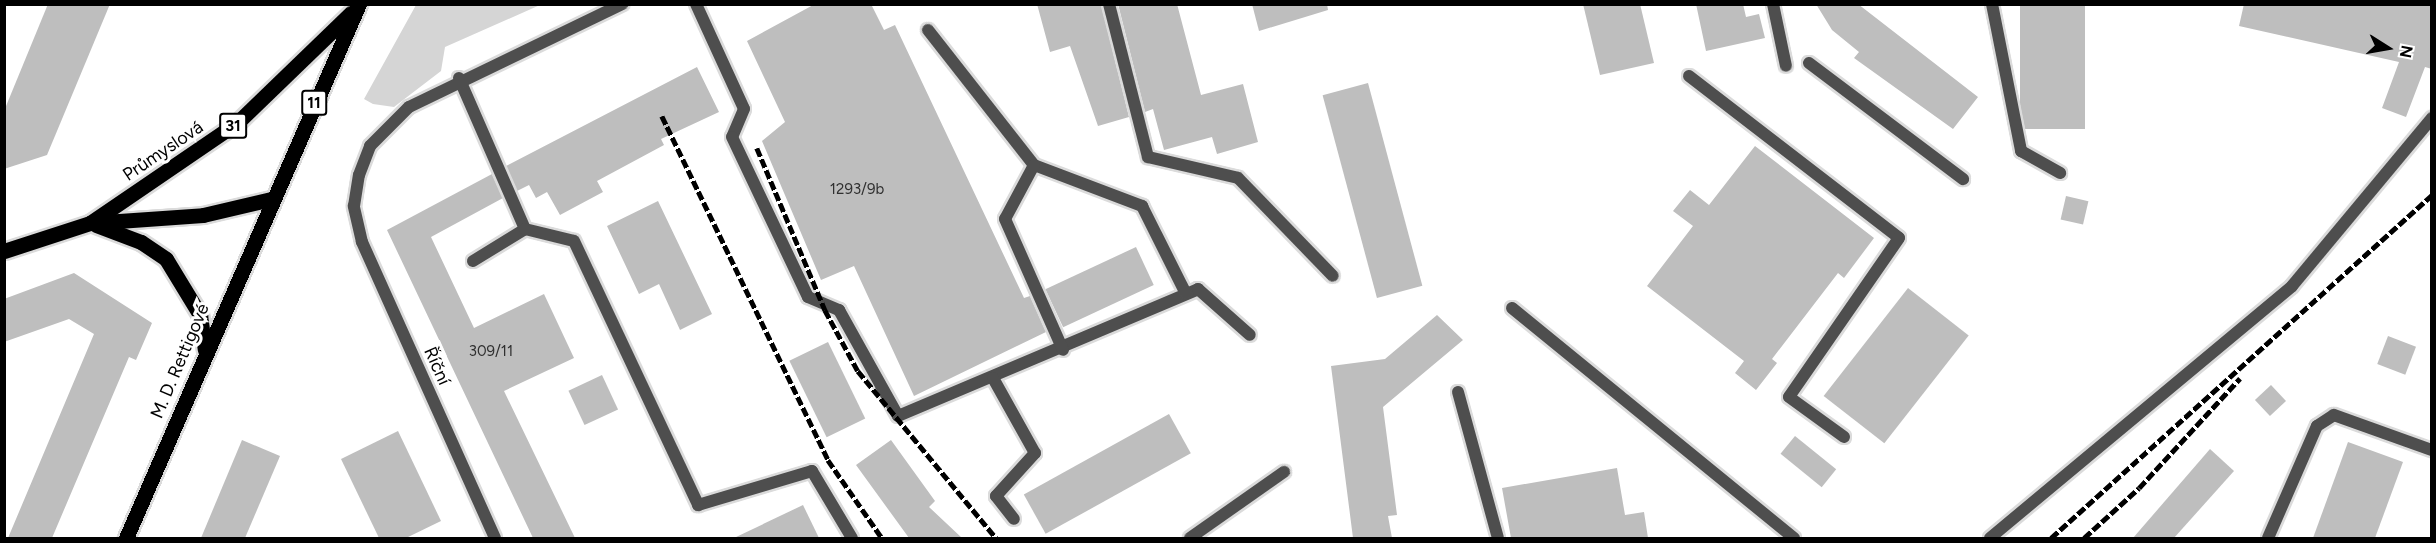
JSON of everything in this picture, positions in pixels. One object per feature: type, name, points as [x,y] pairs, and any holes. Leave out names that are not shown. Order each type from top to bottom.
[{"type":"main road","name":"11","points":[[271,199],[357,5]]},
{"type":"main road","name":"Průmyslová","points":[[90,224],[238,122],[357,5]]},
{"type":"main road","name":"Průmyslová","points":[[4,251],[90,224],[203,215],[271,199]]},
{"type":"main road","name":"M. D. Rettigové","points":[[126,538],[271,199]]},
{"type":"main road","points":[[90,224],[141,242],[166,259],[200,315],[206,352]]},
{"type":"street","points":[[525,230],[459,78],[622,4]]},
{"type":"street","points":[[696,4],[744,110],[732,137],[808,297],[839,310],[898,416],[1062,350],[1198,289],[1250,335]]},
{"type":"street","points":[[1109,4],[1148,157],[1238,178],[1333,276]]},
{"type":"street","points":[[1773,4],[1786,66]]},
{"type":"street","points":[[1992,4],[2021,151],[2060,173]]},
{"type":"street","points":[[928,30],[1034,165],[1142,206],[1186,294]]},
{"type":"street","points":[[1809,63],[1963,178]]},
{"type":"street","points":[[1689,76],[1899,238],[1789,397],[1844,437]]},
{"type":"street","name":"Říční","points":[[459,78],[409,107],[370,146],[354,206],[362,242],[495,538]]},
{"type":"street","points":[[1990,538],[2292,286],[2432,118]]},
{"type":"street","points":[[1034,165],[1005,219],[1062,350]]},
{"type":"street","points":[[473,261],[525,230],[574,242],[698,505],[812,471],[852,538]]},
{"type":"street","points":[[1512,308],[1794,538]]},
{"type":"street","points":[[993,378],[1035,453],[996,496],[1014,519]]},
{"type":"street","points":[[1458,392],[1498,538]]},
{"type":"street","points":[[2268,538],[2317,426],[2334,415],[2432,450]]},
{"type":"street","points":[[1190,538],[1284,472]]},
{"type":"shaded area","points":[[416,5],[540,5],[445,47],[441,71],[394,107],[373,104],[364,99]]},
{"type":"building","points":[[48,4],[110,4],[47,155],[4,169],[4,111]]},
{"type":"building","points":[[815,4],[871,4],[884,30],[895,25],[1024,298],[1030,296],[1046,332],[914,396],[854,266],[821,280],[762,141],[785,122],[747,41]]},
{"type":"building","points":[[1037,4],[1101,4],[1129,117],[1098,126],[1070,46],[1050,52]]},
{"type":"building","points":[[1118,4],[1177,4],[1201,95],[1243,84],[1258,142],[1217,154],[1212,137],[1164,150],[1153,109],[1145,112]]},
{"type":"building","points":[[1252,4],[1327,4],[1328,10],[1259,31]]},
{"type":"building","points":[[1583,4],[1640,4],[1654,63],[1600,75]]},
{"type":"building","points":[[1696,4],[1743,4],[1746,17],[1759,14],[1765,38],[1706,51]]},
{"type":"building","points":[[1816,4],[1858,4],[1978,97],[1953,129],[1854,58],[1859,52],[1832,30]]},
{"type":"building","points":[[2020,4],[2085,4],[2085,129],[2020,129]]},
{"type":"building","points":[[2244,4],[2432,4],[2432,69],[2425,67],[2406,117],[2382,108],[2399,62],[2239,26]]},
{"type":"building","points":[[697,67],[719,112],[661,139],[664,145],[597,181],[603,192],[560,215],[547,192],[536,198],[529,185],[517,191],[506,166]]},
{"type":"building","points":[[1368,83],[1422,286],[1377,298],[1323,95]]},
{"type":"building","points":[[1755,146],[1874,238],[1844,278],[1838,273],[1772,359],[1777,363],[1756,390],[1735,373],[1744,361],[1647,286],[1693,226],[1673,211],[1690,190],[1709,205]]},
{"type":"building","points":[[492,174],[503,198],[431,237],[474,328],[544,294],[574,358],[504,391],[575,538],[533,538],[387,230]]},
{"type":"building","points":[[2066,196],[2088,201],[2083,225],[2061,219]]},
{"type":"building","points":[[658,201],[712,314],[680,330],[659,284],[639,294],[607,226]]},
{"type":"building","points":[[1136,247],[1154,285],[1063,327],[1045,289]]},
{"type":"building","points":[[74,273],[152,323],[136,360],[129,357],[52,538],[8,538],[94,334],[69,319],[4,342],[4,299]]},
{"type":"building","points":[[1908,288],[1969,335],[1884,443],[1824,396]]},
{"type":"building","points":[[1437,315],[1463,340],[1383,407],[1397,515],[1388,516],[1392,538],[1353,538],[1331,366],[1385,359]]},
{"type":"building","points":[[2388,336],[2416,347],[2405,375],[2377,364]]},
{"type":"building","points":[[828,342],[865,418],[827,437],[789,361]]},
{"type":"building","points":[[602,375],[618,409],[585,425],[568,391]]},
{"type":"building","points":[[2271,385],[2286,401],[2270,416],[2255,400]]},
{"type":"building","points":[[1169,414],[1191,453],[1046,534],[1024,494]]},
{"type":"building","points":[[398,431],[441,521],[406,538],[379,538],[341,459]]},
{"type":"building","points":[[1795,436],[1836,469],[1822,487],[1781,454]]},
{"type":"building","points":[[242,440],[280,456],[245,538],[201,538]]},
{"type":"building","points":[[891,440],[935,501],[929,507],[962,538],[909,538],[856,465]]},
{"type":"building","points":[[2348,442],[2403,462],[2375,538],[2313,538]]},
{"type":"building","points":[[2210,449],[2234,471],[2174,538],[2133,538]]},
{"type":"building","points":[[1617,468],[1625,515],[1644,512],[1648,538],[1511,538],[1502,488]]},
{"type":"building","points":[[803,505],[819,538],[734,538]]},
{"type":"railway","points":[[662,116],[828,460],[882,538]]},
{"type":"railway","points":[[757,148],[825,310],[858,371],[996,538]]},
{"type":"railway","points":[[2051,538],[2432,195]]},
{"type":"railway","points":[[2084,538],[2139,488],[2240,378]]}]
